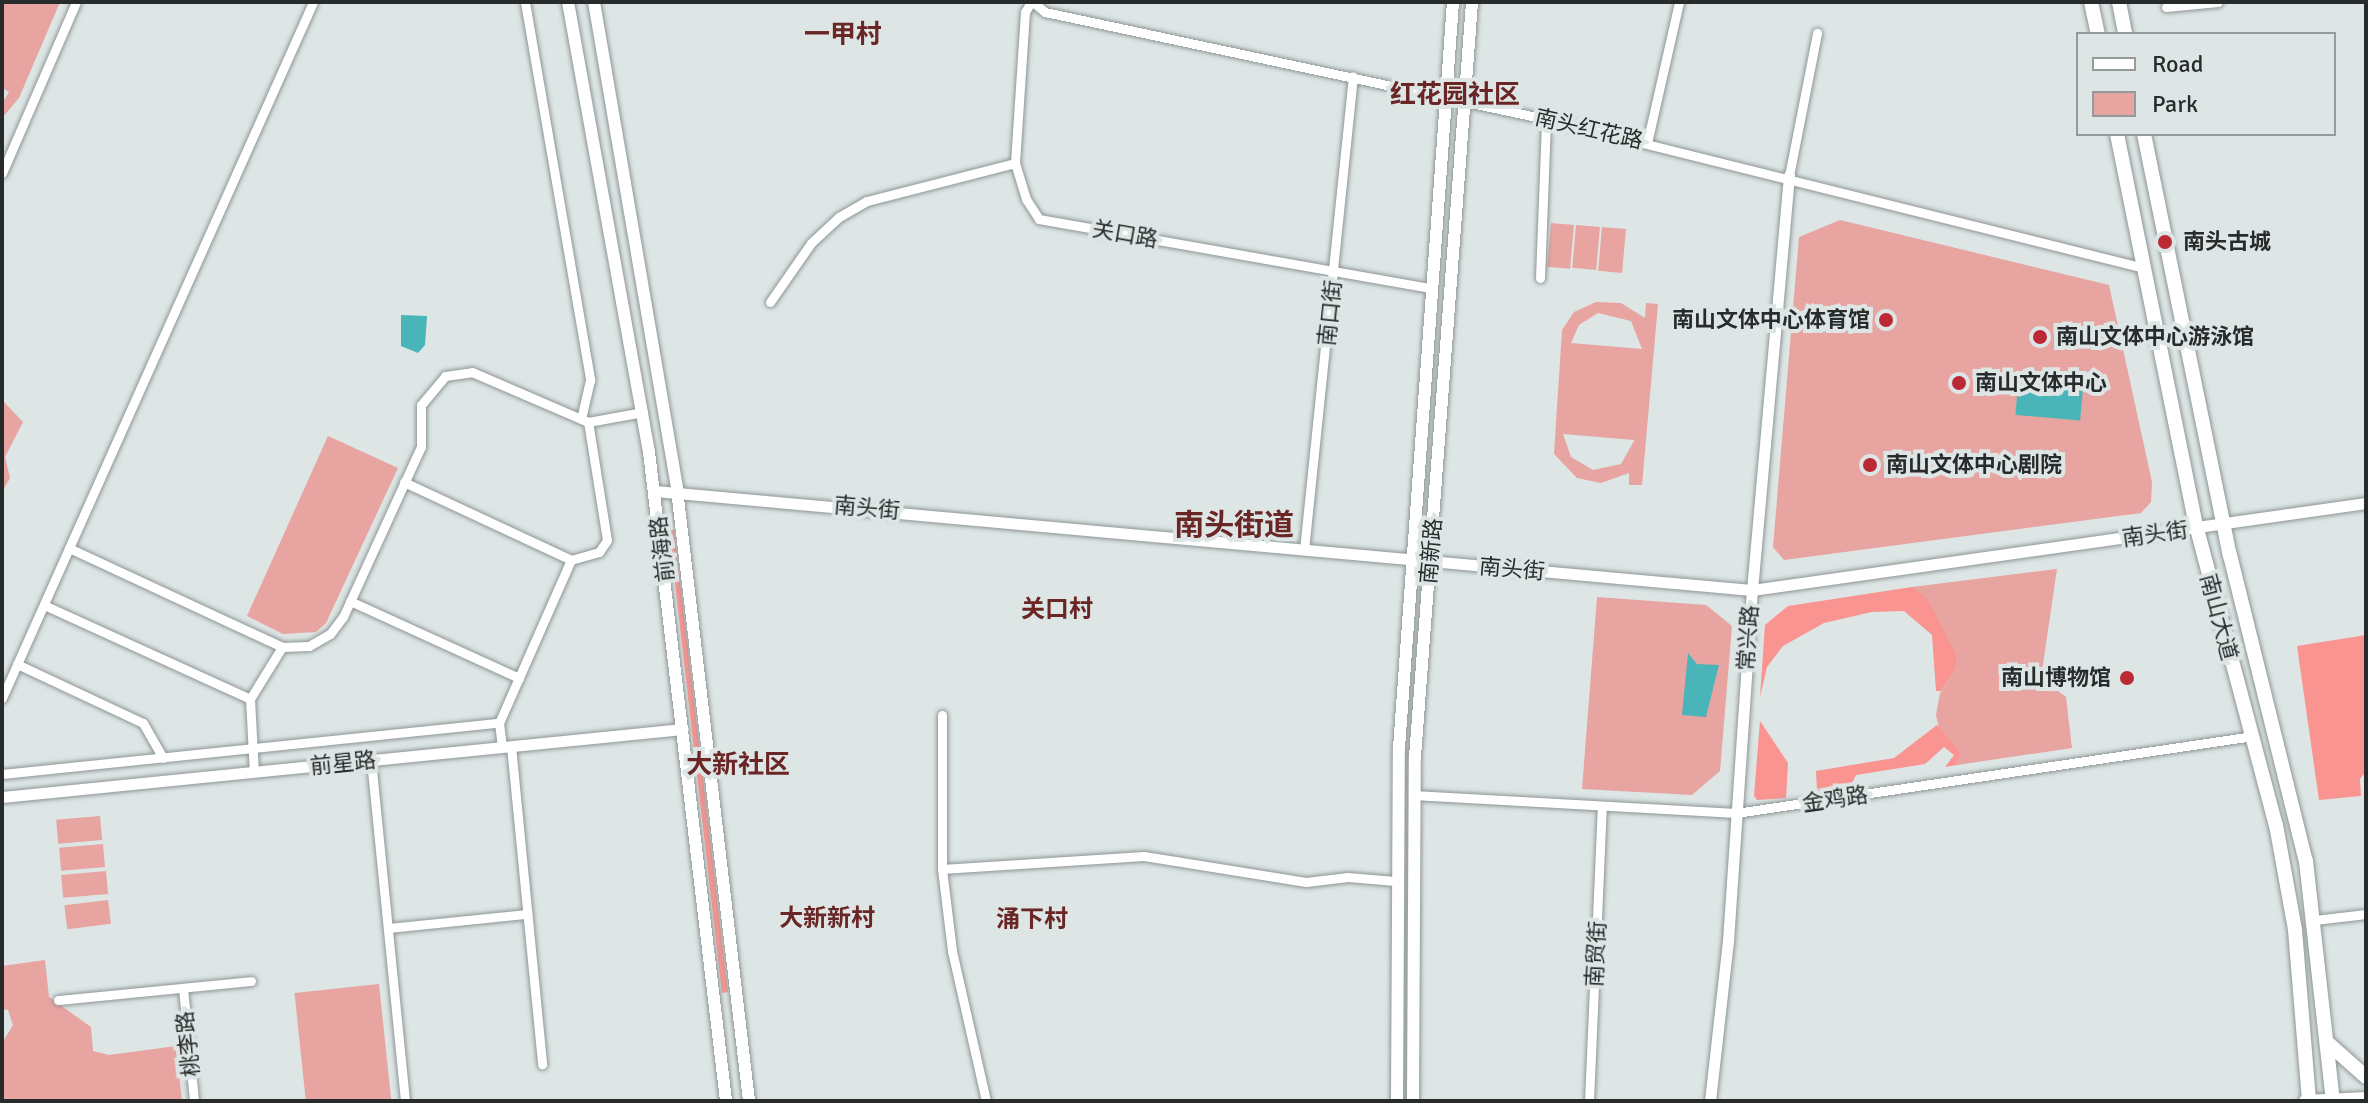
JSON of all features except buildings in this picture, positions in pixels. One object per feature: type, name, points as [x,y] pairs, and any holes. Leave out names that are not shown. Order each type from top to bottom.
[{"type":"main road","name":"前海路","points":[[568,2],[655,491],[726,1101]]},
{"type":"main road","name":"前海路","points":[[594,2],[677,490],[749,1101]]},
{"type":"main road","name":"南新路","points":[[1396,1101],[1395,881],[1413,560],[1453,2]]},
{"type":"main road","name":"南新路","points":[[1414,1101],[1413,795],[1472,2]]},
{"type":"main road","points":[[2091,2],[2098,32]]},
{"type":"main road","points":[[2119,2],[2125,32]]},
{"type":"main road","name":"南山大道","points":[[2117,136],[2197,529],[2253,736],[2293,917],[2308,1101]]},
{"type":"main road","name":"南山大道","points":[[2144,136],[2223,525],[2285,766],[2315,920],[2333,1100]]},
{"type":"main road","points":[[2329,1044],[2366,1077]]},
{"type":"main road","points":[[2308,1101],[2366,1098]]},
{"type":"street","points":[[2,173],[76,2]]},
{"type":"street","points":[[2,698],[313,2]]},
{"type":"street","points":[[404,482],[571,560],[599,552],[608,536],[585,420],[590,380],[525,2]]},
{"type":"street","name":"南头红花路","points":[[1032,2],[1045,12],[1466,101],[1789,176],[2144,268]]},
{"type":"street","name":"关口路","points":[[1032,2],[1025,12],[1015,163],[1026,199],[1039,219],[1432,288]]},
{"type":"street","points":[[1647,143],[1679,2]]},
{"type":"street","points":[[2166,7],[2218,2]]},
{"type":"street","points":[[1789,176],[1817,33]]},
{"type":"street","name":"南口街","points":[[1304,550],[1353,77]]},
{"type":"street","points":[[1540,278],[1546,119]]},
{"type":"street","points":[[770,302],[811,243],[867,201],[1015,163]]},
{"type":"street","name":"常兴路","points":[[1710,1101],[1789,176]]},
{"type":"street","points":[[69,548],[282,647],[321,641],[338,626],[423,438],[423,399],[451,373],[483,376],[585,420],[643,412]]},
{"type":"street","name":"南头街","points":[[655,491],[677,490],[1752,590],[2366,503]]},
{"type":"street","points":[[542,1064],[506,746],[499,723],[571,560]]},
{"type":"street","points":[[350,601],[519,678]]},
{"type":"street","points":[[44,605],[250,699]]},
{"type":"street","points":[[254,772],[250,699],[282,647]]},
{"type":"street","points":[[17,664],[143,723],[163,758]]},
{"type":"street","points":[[942,715],[942,869],[952,951],[986,1101]]},
{"type":"street","points":[[2,774],[499,723]]},
{"type":"street","name":"前星路","points":[[2,797],[683,729]]},
{"type":"street","name":"金鸡路","points":[[1413,795],[1736,813],[2253,736]]},
{"type":"street","points":[[371,760],[405,1101]]},
{"type":"street","name":"南贸街","points":[[1589,1101],[1602,806]]},
{"type":"street","points":[[942,869],[1144,856],[1306,882],[1348,877],[1395,881]]},
{"type":"street","points":[[388,928],[527,914]]},
{"type":"street","points":[[2315,920],[2366,914]]},
{"type":"street","points":[[58,1000],[251,981]]},
{"type":"street","name":"桃李路","points":[[183,988],[194,1101]]},
{"type":"green space","points":[[2,2],[60,2],[19,98],[2,118],[2,103],[9,92],[2,88]]},
{"type":"green space","name":"南山文体中心","points":[[1840,220],[2109,285],[2152,482],[2151,502],[2141,513],[1784,560],[1773,547],[1799,237]]},
{"type":"green space","points":[[1551,223],[1574,225],[1570,269],[1547,267]]},
{"type":"green space","points":[[1576,225],[1600,227],[1596,270],[1572,268]]},
{"type":"green space","points":[[1602,227],[1626,229],[1622,273],[1598,271]]},
{"type":"green space","points":[[1596,302],[1621,303],[1645,318],[1646,303],[1658,304],[1642,485],[1629,485],[1629,473],[1601,483],[1577,478],[1554,454],[1562,330],[1574,312]],"holes":[[[1598,313],[1631,321],[1642,349],[1571,343],[1579,325]],[[1563,434],[1634,440],[1634,441],[1621,464],[1593,470],[1571,457]]]},
{"type":"green space","points":[[2,400],[23,422],[5,457],[10,478],[2,492]]},
{"type":"green space","points":[[328,436],[398,468],[326,623],[316,632],[283,634],[247,616]]},
{"type":"green space","points":[[2057,569],[2041,678],[2066,697],[2072,748],[1957,765],[1959,752],[1940,733],[1936,715],[1940,693],[1956,669],[1912,587]]},
{"type":"green space","points":[[1597,597],[1706,605],[1732,626],[1720,771],[1692,795],[1582,789]]},
{"type":"green space","points":[[100,816],[102,840],[58,844],[56,820]]},
{"type":"green space","points":[[103,844],[105,867],[61,871],[59,848]]},
{"type":"green space","points":[[106,871],[108,894],[63,898],[61,875]]},
{"type":"green space","points":[[108,900],[111,924],[67,929],[64,905]]},
{"type":"green space","points":[[45,960],[49,997],[91,1027],[93,1051],[109,1055],[176,1046],[182,1101],[2,1101],[2,1043],[13,1025],[8,1010],[2,1009],[2,966]]},
{"type":"green space","points":[[379,984],[391,1101],[306,1101],[294,993]]},
{"type":"shaded area","points":[[674,530],[728,992],[722,993],[669,531]]},
{"type":"shaded area","points":[[1912,587],[1927,598],[1956,655],[1956,669],[1941,691],[1936,691],[1932,635],[1904,611],[1872,612],[1824,623],[1783,646],[1767,667],[1760,697],[1765,625],[1788,606]]},
{"type":"shaded area","points":[[2366,635],[2366,771],[2360,779],[2361,796],[2319,800],[2297,646]]},
{"type":"shaded area","points":[[1760,721],[1788,763],[1786,798],[1757,800],[1754,796]]},
{"type":"shaded area","points":[[1937,725],[1960,752],[1957,765],[1945,767],[1954,755],[1944,747],[1925,764],[1856,775],[1850,787],[1817,791],[1816,771],[1894,758]]},
{"type":"water","points":[[401,315],[427,316],[425,345],[418,353],[401,346]]},
{"type":"water","points":[[2018,385],[2083,391],[2080,421],[2015,415]]},
{"type":"water","points":[[1688,653],[1697,664],[1719,665],[1706,717],[1682,715]]},
{"type":"place","name":"南头古城","points":[[2165,242]]},
{"type":"place","name":"南山文体中心体育馆","points":[[1886,320]]},
{"type":"place","name":"南山文体中心游泳馆","points":[[2040,337]]},
{"type":"place","name":"南山文体中心","points":[[1959,383]]},
{"type":"place","name":"南山文体中心剧院","points":[[1870,465]]},
{"type":"place","name":"南山博物馆","points":[[2127,678]]},
{"type":"district","name":"一甲村","points":[[843,36]]},
{"type":"district","name":"红花园社区","points":[[1455,96]]},
{"type":"district","name":"南头街道","points":[[1234,526]]},
{"type":"district","name":"关口村","points":[[1057,610]]},
{"type":"district","name":"大新社区","points":[[738,766]]},
{"type":"district","name":"大新新村","points":[[827,919]]},
{"type":"district","name":"涌下村","points":[[1032,920]]}]
